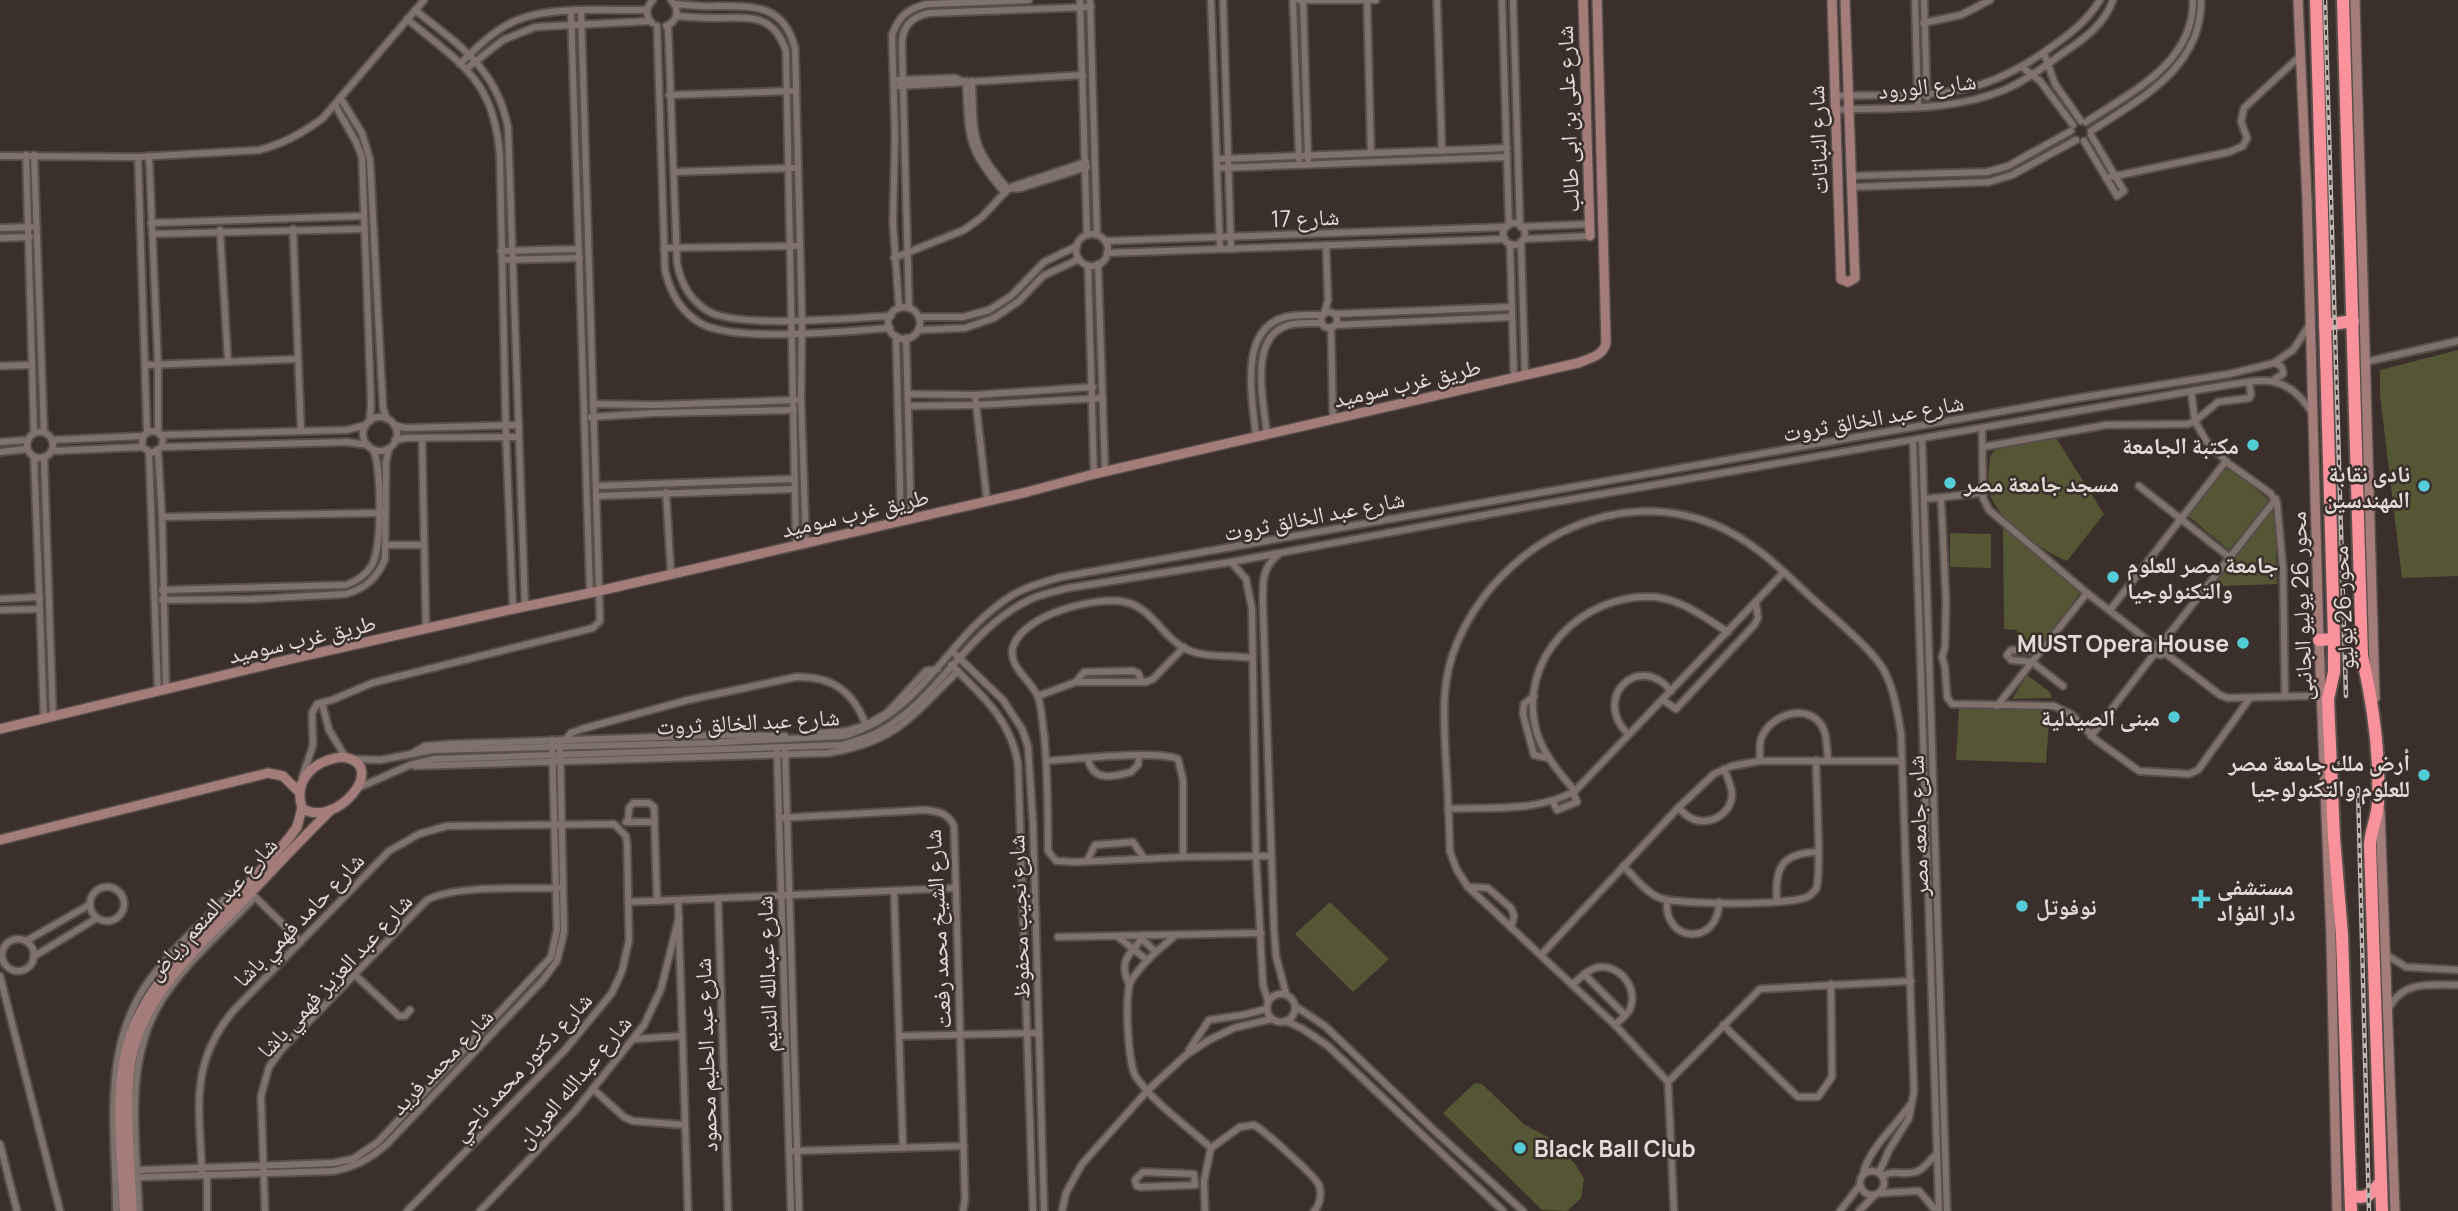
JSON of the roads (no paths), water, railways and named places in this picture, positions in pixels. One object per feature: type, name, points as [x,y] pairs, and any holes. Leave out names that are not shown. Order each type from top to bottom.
[{"type":"highway","name":"محور 26 يوليو","points":[[2316,0],[2334,639],[2334,672],[2328,699],[2329,787],[2342,935],[2351,1211]]},
{"type":"highway","name":"محور 26 يوليو","points":[[2343,0],[2353,321],[2366,607],[2362,656],[2371,694],[2378,802],[2370,844],[2382,1211]]},
{"type":"highway","points":[[2351,242],[2360,215]]},
{"type":"highway","points":[[2325,325],[2353,321]]},
{"type":"highway","points":[[2319,639],[2334,639]]},
{"type":"highway","points":[[2351,1195],[2360,1198],[2368,1196],[2381,1181]]},
{"type":"street","points":[[0,156],[138,157],[259,150],[276,146],[309,129],[335,105],[424,0]]},
{"type":"street","points":[[650,21],[647,10],[653,0]]},
{"type":"street","points":[[899,308],[894,258],[892,35],[897,23],[915,6],[1029,0]]},
{"type":"street","points":[[1212,0],[1220,249]]},
{"type":"street","points":[[1223,0],[1231,249]]},
{"type":"street","points":[[1299,164],[1293,0],[1376,0]]},
{"type":"street","points":[[1303,0],[1308,164]]},
{"type":"street","points":[[1367,0],[1371,153]]},
{"type":"street","points":[[1437,0],[1442,150]]},
{"type":"street","points":[[1502,0],[1508,226],[1503,234],[1507,242],[1514,377]]},
{"type":"street","points":[[1513,0],[1521,226],[1524,231],[1525,375]]},
{"type":"street","name":"شارع على بن ابى طالب","points":[[1583,0],[1590,236]]},
{"type":"street","name":"شارع على بن ابى طالب","points":[[1597,0],[1604,236]]},
{"type":"street","name":"شارع النباتات","points":[[1832,0],[1841,279],[1848,282],[1855,278],[1845,0]]},
{"type":"street","points":[[1915,0],[1918,107]]},
{"type":"street","points":[[1924,0],[1927,106]]},
{"type":"street","points":[[1916,24],[1961,15],[1990,0]]},
{"type":"street","name":"شارع الورود","points":[[1835,96],[1917,96],[1983,85],[2022,67],[2044,53],[2076,29],[2100,0]]},
{"type":"street","name":"شارع الورود","points":[[1835,110],[1961,103],[1990,95],[2032,75],[2093,31],[2113,0]]},
{"type":"street","points":[[1851,176],[1965,174],[2008,166],[2084,122],[2154,76],[2178,50],[2191,20],[2193,0]]},
{"type":"street","points":[[1852,187],[1989,182],[2012,175],[2080,140],[2161,85],[2186,55],[2196,32],[2201,0]]},
{"type":"street","name":"محور 26 يوليو الجانبى","points":[[2298,0],[2311,322],[2319,639],[2329,787],[2337,1211]]},
{"type":"street","points":[[2355,0],[2365,362],[2366,607]]},
{"type":"street","points":[[676,16],[673,2],[748,6],[775,15],[793,38],[799,168],[801,410],[806,543]]},
{"type":"street","points":[[1080,4],[1087,235]]},
{"type":"street","points":[[909,308],[901,37],[905,28],[919,15],[1090,4],[1097,236]]},
{"type":"street","points":[[415,10],[476,61],[495,87],[508,128],[525,606]]},
{"type":"street","points":[[460,64],[500,29],[520,19],[541,13],[647,10]]},
{"type":"street","points":[[322,703],[328,730],[350,758],[360,764],[363,772],[356,789],[344,803],[331,810],[309,813],[302,808],[300,787],[313,745],[312,710],[315,705],[372,682],[595,627],[601,618],[595,592],[586,417],[571,11]]},
{"type":"street","points":[[581,11],[597,486],[595,592]]},
{"type":"street","points":[[676,16],[668,26],[676,248],[683,285],[698,304],[718,316],[793,320],[891,316]]},
{"type":"street","points":[[676,16],[745,17],[769,24],[783,41],[786,51],[796,546]]},
{"type":"street","points":[[407,19],[466,69],[484,93],[497,125],[513,608]]},
{"type":"street","points":[[466,69],[503,40],[524,30],[546,25],[650,21],[657,26],[668,26]]},
{"type":"street","points":[[657,26],[665,270],[674,295],[691,316],[714,329],[802,333],[890,328]]},
{"type":"street","points":[[2178,50],[2186,55]]},
{"type":"street","points":[[2022,67],[2032,75],[2072,128],[2117,196],[2124,191],[2084,122],[2055,84],[2044,53]]},
{"type":"street","points":[[2106,178],[2229,152],[2243,146],[2247,138],[2241,121],[2244,108],[2300,57]]},
{"type":"street","points":[[893,83],[955,84],[967,81],[1092,75]]},
{"type":"street","points":[[967,81],[976,142],[985,161],[1006,191]]},
{"type":"street","points":[[660,96],[797,91]]},
{"type":"street","points":[[1215,95],[1226,94]]},
{"type":"street","points":[[341,99],[362,134],[368,151],[383,408],[387,419]]},
{"type":"street","points":[[162,595],[253,599],[346,594],[371,582],[380,572],[385,559],[387,545],[379,463],[364,435],[372,409],[360,149],[335,105]]},
{"type":"street","points":[[1217,159],[1507,148]]},
{"type":"street","points":[[26,155],[34,433]]},
{"type":"street","points":[[34,155],[44,432],[52,440],[145,434],[347,430],[378,417],[405,428],[519,425]]},
{"type":"street","points":[[149,156],[160,434],[164,441],[160,449],[162,691]]},
{"type":"street","points":[[138,157],[146,365],[145,434],[142,447]]},
{"type":"street","points":[[1217,168],[1507,157]]},
{"type":"street","points":[[894,258],[971,225],[1006,191],[1094,161]]},
{"type":"street","points":[[674,172],[799,168]]},
{"type":"street","points":[[1965,174],[1965,184]]},
{"type":"street","points":[[663,200],[674,200]]},
{"type":"street","points":[[292,220],[301,431]]},
{"type":"street","points":[[142,230],[220,221],[374,222]]},
{"type":"street","points":[[220,221],[228,362]]},
{"type":"street","points":[[151,229],[293,231],[364,222]]},
{"type":"street","points":[[1508,226],[1590,224]]},
{"type":"street","name":"شارع 17","points":[[1105,242],[1508,226]]},
{"type":"street","points":[[0,228],[37,227]]},
{"type":"street","points":[[1098,264],[1088,265],[1079,259],[1077,246],[1079,240],[1087,235],[1097,236],[1105,242],[1107,253],[1098,264],[1105,472]]},
{"type":"street","points":[[1507,242],[1590,236]]},
{"type":"street","name":"طريق غرب سوميد","points":[[0,729],[1578,363],[1596,356],[1605,348],[1604,236]]},
{"type":"street","points":[[0,238],[37,237]]},
{"type":"street","name":"شارع 17","points":[[1107,253],[1507,242]]},
{"type":"street","points":[[664,248],[800,246]]},
{"type":"street","points":[[901,521],[896,336],[890,328],[891,316],[899,308],[909,308],[919,317],[964,317],[989,310],[1011,296],[1044,262],[1077,246]]},
{"type":"street","points":[[1326,246],[1328,300],[1336,318],[1333,326],[1333,419]]},
{"type":"street","points":[[502,251],[588,249]]},
{"type":"street","points":[[502,260],[589,258]]},
{"type":"street","points":[[918,330],[965,328],[994,318],[1019,302],[1043,276],[1079,259]]},
{"type":"street","points":[[1088,265],[1094,474]]},
{"type":"street","points":[[1322,323],[1328,300]]},
{"type":"street","points":[[1256,437],[1252,373],[1255,343],[1261,333],[1276,320],[1288,316],[1512,307]]},
{"type":"street","points":[[714,329],[718,316]]},
{"type":"street","points":[[896,336],[912,336],[918,330],[919,317]]},
{"type":"street","points":[[1267,435],[1261,373],[1263,350],[1275,332],[1289,325],[1322,323],[1333,326],[1512,317]]},
{"type":"street","points":[[745,319],[745,332]]},
{"type":"street","name":"شارع عبد الخالق ثروت","points":[[785,745],[865,730],[900,708],[939,669],[951,651],[1011,596],[1060,577],[2078,398],[2229,374],[2274,363],[2293,349],[2311,322]]},
{"type":"street","points":[[906,338],[911,519]]},
{"type":"street","points":[[2365,362],[2458,341]]},
{"type":"street","points":[[146,365],[298,359]]},
{"type":"street","points":[[2273,380],[2283,374],[2280,364],[2274,363]]},
{"type":"street","points":[[0,366],[32,365]]},
{"type":"street","points":[[2273,380],[2296,391],[2314,415]]},
{"type":"street","name":"شارع عبد الخالق ثروت","points":[[356,789],[410,765],[445,758],[557,749],[842,745],[866,738],[905,715],[955,669],[960,658],[993,625],[1012,610],[1042,594],[2191,391],[2273,380]]},
{"type":"street","points":[[1983,447],[2106,425],[2178,425],[2195,421],[2218,402],[2249,398],[2249,382]]},
{"type":"street","points":[[908,394],[975,395],[1102,387]]},
{"type":"street","points":[[2191,391],[2195,421],[2210,446],[2276,499],[2283,569],[2285,696]]},
{"type":"street","points":[[1023,392],[1023,402]]},
{"type":"street","points":[[975,395],[987,501]]},
{"type":"street","points":[[909,406],[1102,398]]},
{"type":"street","points":[[586,405],[801,399]]},
{"type":"street","points":[[586,417],[801,410]]},
{"type":"street","points":[[153,596],[346,585],[365,575],[376,556],[383,513],[386,463],[389,448],[397,432],[394,425]]},
{"type":"street","points":[[1982,429],[1982,493],[1986,506],[1998,520],[2087,593],[2157,647],[2165,646],[2165,653],[2220,695],[2228,698],[2311,696]]},
{"type":"street","points":[[0,442],[28,439],[34,433],[44,432]]},
{"type":"street","points":[[395,440],[519,437]]},
{"type":"street","points":[[422,438],[426,629]]},
{"type":"street","points":[[28,439],[27,449],[34,457],[39,609],[49,718]]},
{"type":"street","name":"شارع جامعه مصر","points":[[1922,439],[1947,1211]]},
{"type":"street","points":[[51,451],[52,440]]},
{"type":"street","name":"شارع جامعه مصر","points":[[1913,441],[1937,1211]]},
{"type":"street","points":[[149,453],[160,449],[346,442],[381,450],[389,448]]},
{"type":"street","points":[[34,457],[44,457],[51,451],[142,447],[149,453],[153,596],[162,691]]},
{"type":"street","points":[[0,452],[27,449]]},
{"type":"street","points":[[44,457],[49,597],[49,718]]},
{"type":"street","points":[[2110,610],[2226,461]]},
{"type":"street","points":[[597,486],[793,479]]},
{"type":"street","points":[[746,482],[747,492]]},
{"type":"street","points":[[666,483],[671,575]]},
{"type":"street","points":[[719,483],[720,492]]},
{"type":"street","points":[[638,485],[638,494]]},
{"type":"street","points":[[2139,486],[2229,557]]},
{"type":"street","points":[[597,496],[794,489]]},
{"type":"street","points":[[1925,499],[1982,493]]},
{"type":"street","points":[[1941,498],[1947,600],[1945,647],[1942,657],[1948,701],[1954,706],[2054,706],[2071,714],[2091,736],[2139,771],[2194,773],[2250,698]]},
{"type":"street","points":[[2091,736],[2157,647],[2276,499]]},
{"type":"street","points":[[1674,1211],[1668,1082],[1573,984],[1468,887],[1457,870],[1450,852],[1443,701],[1447,672],[1457,642],[1477,606],[1525,553],[1579,523],[1598,517],[1649,510],[1675,513],[1714,524],[1752,545],[1830,614],[1881,667],[1894,695],[1905,816],[1914,1091],[1909,1118],[1889,1150],[1881,1175],[1884,1186],[1859,1211]]},
{"type":"street","points":[[162,517],[383,513]]},
{"type":"street","points":[[1404,516],[1407,530]]},
{"type":"street","points":[[387,545],[424,545]]},
{"type":"street","points":[[1280,553],[1271,560],[1264,575],[1263,608],[1276,956],[1286,994],[1295,1006],[1325,1026],[1523,1211]]},
{"type":"street","points":[[1231,562],[1246,579],[1252,609],[1256,856],[1263,985],[1272,1019]]},
{"type":"street","points":[[1448,809],[1553,802],[1574,792],[1784,572]]},
{"type":"street","points":[[253,589],[253,599]]},
{"type":"street","points":[[1997,706],[2087,593]]},
{"type":"street","points":[[0,599],[49,597]]},
{"type":"street","points":[[1574,792],[1548,758],[1537,733],[1533,712],[1534,696],[1543,663],[1555,639],[1572,623],[1610,603],[1656,597],[1698,612],[1728,632]]},
{"type":"street","points":[[1251,658],[1202,653],[1184,647],[1145,612],[1127,602],[1106,601],[1063,609],[1040,618],[1025,630],[1013,646],[1014,662],[1038,696],[1047,761],[1048,851],[1059,862],[1271,856]]},
{"type":"street","points":[[1663,700],[1676,709],[1755,624],[1758,618],[1756,604]]},
{"type":"street","points":[[0,610],[49,608]]},
{"type":"street","points":[[1252,609],[1263,608]]},
{"type":"street","points":[[1038,696],[1076,682],[1142,682],[1153,679],[1184,647]]},
{"type":"street","points":[[2040,651],[2011,650],[2007,655],[2011,660],[2032,662],[2063,686]]},
{"type":"street","name":"شارع نجيب محفوظ","points":[[951,651],[991,687],[1014,714],[1028,746],[1033,812],[1044,1211]]},
{"type":"street","name":"شارع نجيب محفوظ","points":[[945,659],[994,707],[1016,748],[1033,1211]]},
{"type":"street","points":[[557,749],[721,735],[785,745],[866,725],[887,713],[926,671],[939,669]]},
{"type":"street","points":[[1076,682],[1084,672],[1099,671],[1137,672],[1142,682]]},
{"type":"street","points":[[1628,734],[1615,713],[1616,694],[1623,684],[1643,675],[1664,682],[1671,691]]},
{"type":"street","points":[[557,749],[571,733],[674,704],[796,677],[813,676],[840,688],[860,710],[866,725]]},
{"type":"street","points":[[1534,696],[1524,704],[1523,713],[1534,755],[1548,758]]},
{"type":"street","points":[[1760,761],[1760,740],[1764,733],[1778,718],[1795,712],[1805,713],[1819,723],[1825,732],[1828,761]]},
{"type":"street","name":"شارع عبد الخالق ثروت","points":[[350,758],[380,760],[433,751],[512,745],[557,749]]},
{"type":"street","name":"شارع عبدالله النديم","points":[[777,745],[781,896],[799,1211]]},
{"type":"street","name":"شارع عبدالله النديم","points":[[785,745],[794,1151],[791,1211]]},
{"type":"street","name":"شارع محمد فريد","points":[[203,1172],[333,1163],[353,1159],[367,1151],[546,965],[556,941],[561,888],[563,824],[557,749]]},
{"type":"street","name":"شارع محمد فريد","points":[[127,1174],[334,1171],[355,1167],[372,1157],[552,970],[557,961],[564,942],[554,824],[557,749]]},
{"type":"street","points":[[1047,761],[1139,756],[1170,757],[1180,762],[1183,857]]},
{"type":"street","points":[[1088,759],[1093,772],[1099,775],[1131,772],[1138,765],[1139,756]]},
{"type":"street","points":[[300,787],[312,768],[320,763],[331,758],[350,758]]},
{"type":"street","points":[[1541,956],[1705,780],[1724,769],[1760,761],[1901,761]]},
{"type":"street","points":[[1623,866],[1654,895],[1667,900],[1777,901],[1810,896],[1816,890],[1819,869],[1816,761]]},
{"type":"street","points":[[1678,808],[1697,820],[1718,818],[1728,809],[1732,793],[1724,769]]},
{"type":"street","points":[[0,840],[268,773],[283,776],[300,787]]},
{"type":"street","points":[[1256,782],[1269,783]]},
{"type":"street","points":[[2378,802],[2382,821],[2395,1211]]},
{"type":"street","points":[[554,824],[605,823],[621,829],[628,821],[630,805],[649,803],[654,807],[657,901]]},
{"type":"street","name":"شارع عبد المنعم رياض","points":[[124,1211],[129,1079],[140,1029],[151,1006],[248,892],[289,838],[297,827],[302,808]]},
{"type":"street","name":"شارع عبد المنعم رياض","points":[[132,1211],[121,1090],[125,1053],[133,1027],[146,1000],[164,973],[214,914],[248,892],[331,810]]},
{"type":"street","name":"شارع الشيخ محمد رفعت","points":[[779,818],[924,810],[947,816],[954,826],[964,1146],[963,1211]]},
{"type":"street","points":[[628,821],[654,822]]},
{"type":"street","name":"شارع حامد فهمي باشا","points":[[206,1211],[199,1093],[205,1055],[227,1019],[379,859],[411,838],[437,828],[460,825],[554,824]]},
{"type":"street","name":"شارع دكتور محمد ناجي","points":[[407,1211],[564,1051],[612,993],[626,958],[629,940],[627,844],[621,829]]},
{"type":"street","points":[[1087,861],[1095,845],[1101,843],[1133,842],[1144,858]]},
{"type":"street","points":[[1777,901],[1776,879],[1783,864],[1788,859],[1804,853],[1817,852]]},
{"type":"street","points":[[26,941],[89,905],[92,894],[100,887],[111,887],[120,892],[124,903],[121,913],[113,920],[97,918],[89,905]]},
{"type":"street","points":[[1468,887],[1488,888],[1511,908],[1514,916],[1511,928]]},
{"type":"street","name":"شارع عبد العزيز فهمي باشا","points":[[265,1211],[261,1096],[269,1067],[282,1049],[420,907],[436,895],[454,891],[561,888]]},
{"type":"street","points":[[628,902],[956,888]]},
{"type":"street","points":[[894,891],[903,1148]]},
{"type":"street","points":[[248,892],[301,942]]},
{"type":"street","name":"شارع عبد الحليم محمود","points":[[718,898],[728,1211]]},
{"type":"street","points":[[678,900],[688,1211]]},
{"type":"street","points":[[1667,900],[1669,921],[1676,929],[1697,934],[1714,923],[1719,913],[1718,902]]},
{"type":"street","name":"شارع عبدالله العريان","points":[[480,1211],[556,1133],[634,1039],[654,1008],[679,917]]},
{"type":"street","points":[[33,957],[97,918]]},
{"type":"street","points":[[1058,937],[1261,933]]},
{"type":"street","points":[[1129,984],[1147,960],[1176,935]]},
{"type":"street","points":[[1117,936],[1147,960]]},
{"type":"street","points":[[1143,937],[1131,949],[1124,965],[1129,984],[1130,1065],[1135,1076],[1148,1090],[1211,1148]]},
{"type":"street","points":[[1143,937],[1156,951]]},
{"type":"street","points":[[16,939],[26,941],[32,948],[33,957],[29,966],[21,971],[7,967],[1,960],[3,948],[16,939]]},
{"type":"street","points":[[2385,954],[2406,967],[2458,970]]},
{"type":"street","points":[[0,971],[7,967]]},
{"type":"street","points":[[1573,984],[1598,967],[1618,971],[1624,976],[1632,998],[1630,1010],[1615,1025]]},
{"type":"street","points":[[1584,974],[1625,1015]]},
{"type":"street","points":[[355,975],[399,1016],[405,1016],[410,1010]]},
{"type":"street","points":[[0,976],[61,1211]]},
{"type":"street","points":[[1668,1082],[1760,989],[1911,981]]},
{"type":"street","points":[[1723,1025],[1798,1097],[1815,1098],[1821,1094],[1832,1077],[1831,984]]},
{"type":"street","points":[[2388,1010],[2396,996],[2406,989],[2424,985],[2458,985]]},
{"type":"street","points":[[1186,1055],[1209,1020],[1243,1015],[1267,1005],[1275,994],[1286,994]]},
{"type":"street","points":[[1062,1211],[1070,1185],[1082,1164],[1148,1090],[1186,1055],[1214,1037],[1246,1024],[1272,1019],[1286,1021],[1292,1016],[1295,1006]]},
{"type":"street","points":[[1243,1015],[1246,1024]]},
{"type":"street","points":[[1286,1021],[1303,1028],[1328,1046],[1503,1211]]},
{"type":"street","points":[[899,1037],[1039,1033]]},
{"type":"street","points":[[634,1039],[682,1036]]},
{"type":"street","points":[[593,1089],[624,1117],[633,1121],[685,1125]]},
{"type":"street","points":[[1845,1209],[1860,1185],[1873,1152],[1913,1101]]},
{"type":"street","points":[[1205,1211],[1204,1181],[1211,1148],[1240,1127],[1257,1126],[1316,1180],[1321,1193],[1314,1211]]},
{"type":"street","points":[[0,1144],[3,1169],[17,1211]]},
{"type":"street","points":[[794,1151],[964,1146]]},
{"type":"street","points":[[367,1151],[372,1157]]},
{"type":"street","points":[[1863,1175],[1869,1171],[1881,1175],[1893,1171],[1908,1174],[1916,1172],[1937,1154]]},
{"type":"street","points":[[1143,1171],[1194,1174],[1195,1180],[1194,1186],[1141,1188],[1135,1180],[1143,1171]]},
{"type":"street","points":[[116,1211],[127,1174]]},
{"type":"street","points":[[127,1174],[139,1211]]},
{"type":"street","points":[[1195,1180],[1204,1181]]},
{"type":"street","points":[[1860,1185],[1866,1194],[1919,1191],[1937,1211]]},
{"type":"railway","points":[[2325,0],[2346,696]]},
{"type":"railway","points":[[2358,788],[2369,1211]]},
{"type":"place","name":"مكتبة الجامعة","points":[[2253,445]]},
{"type":"place","name":"مسجد جامعة مصر","points":[[1950,483]]},
{"type":"place","name":"نادى نقابة المهندسين","points":[[2424,486]]},
{"type":"place","name":"جامعة مصر للعلوم والتكنولوجيا","points":[[2113,577]]},
{"type":"place","name":"MUST Opera House","points":[[2243,643]]},
{"type":"place","name":"مبنى الصيدلية","points":[[2174,717]]},
{"type":"place","name":"أرض ملك جامعة مصر للعلوم والتكنولوجيا","points":[[2424,775]]},
{"type":"place","name":"مستشفى دار الفؤاد","points":[[2201,899]]},
{"type":"place","name":"نوفوتل","points":[[2022,906]]},
{"type":"place","name":"Black Ball Club","points":[[1520,1148]]}]
